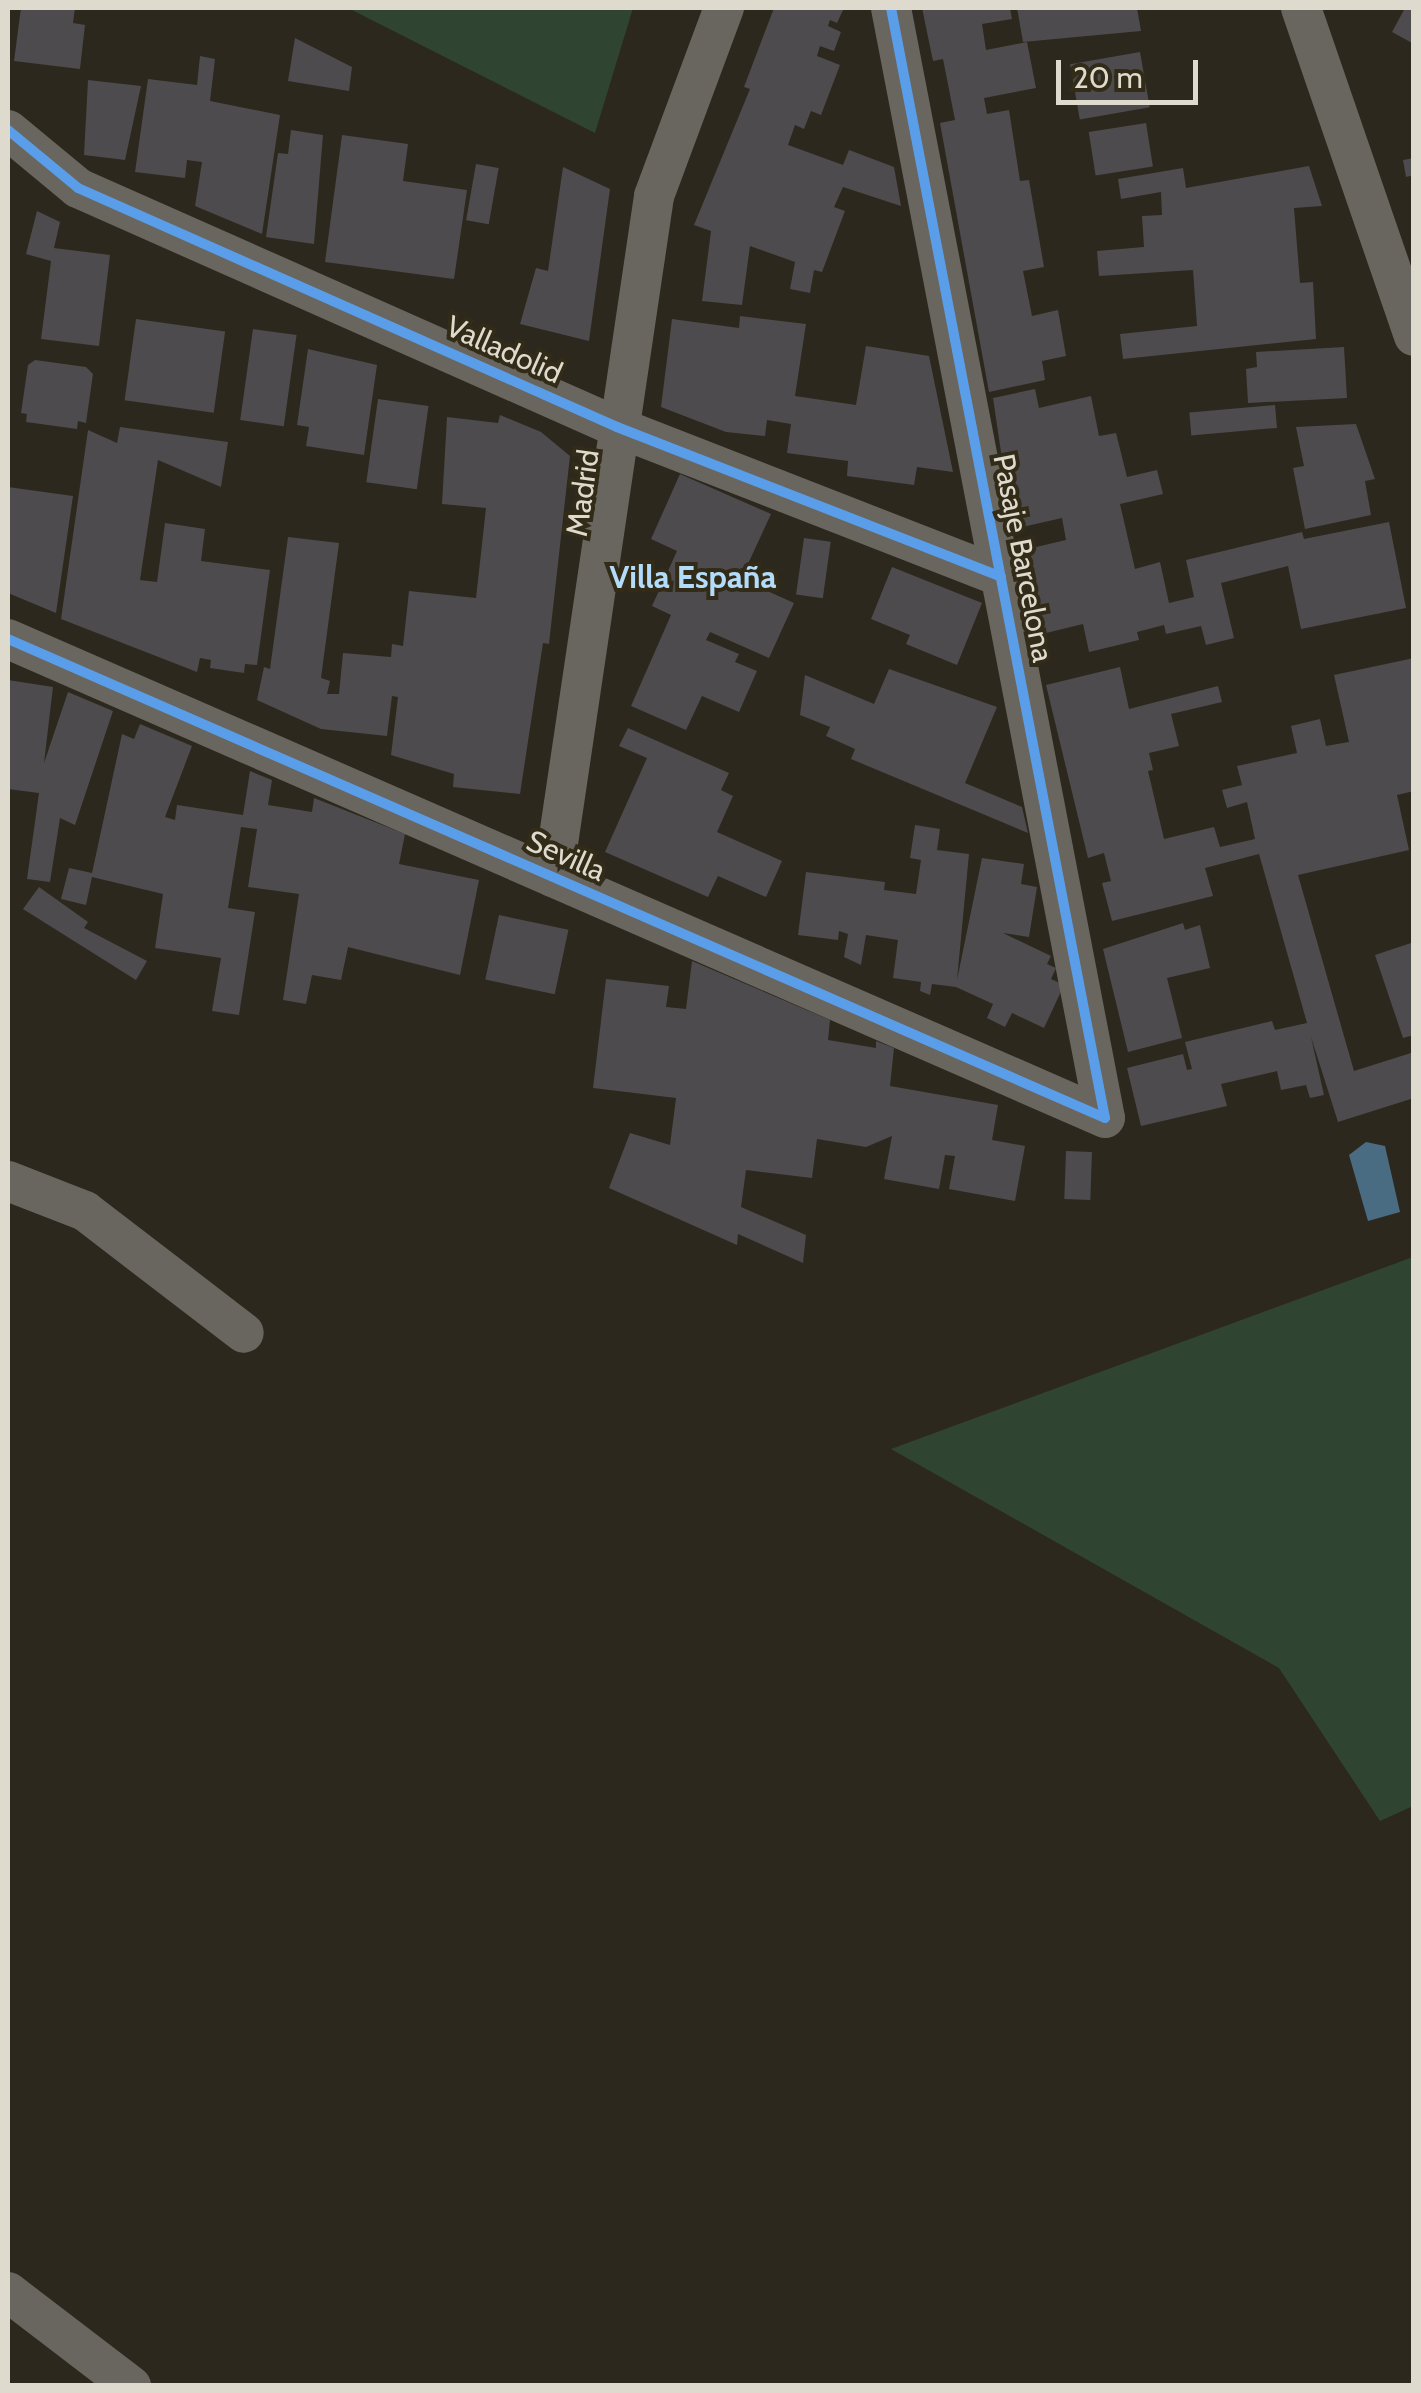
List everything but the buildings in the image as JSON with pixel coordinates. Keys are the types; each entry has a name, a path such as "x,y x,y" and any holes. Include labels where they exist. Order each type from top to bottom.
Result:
{"street":[{"name":"Madrid","path":"553,877 654,196 724,8"},
{"name":"Pasaje Barcelona","path":"891,8 1105,1118"},
{"path":"1301,8 1414,336"},
{"name":"Valladolid","path":"8,130 78,188 617,428 1001,577"},
{"name":"Sevilla","path":"8,639 1105,1118"},
{"path":"8,1181 85,1211 244,1334"},
{"path":"8,2292 130,2386"}],"green space":[{"path":"348,8 633,8 595,133"},
{"path":"1413,1257 1413,1806 1380,1821 1279,1668 891,1449"}],"water":[{"path":"1366,1142 1385,1146 1400,1212 1368,1221 1349,1155"}],"cycle path":[{"path":"891,8 1105,1118"},
{"path":"8,130 78,188 617,427 1001,577"},
{"path":"8,639 1105,1118"}],"district":[{"name":"Villa España","path":"693,577"}]}
